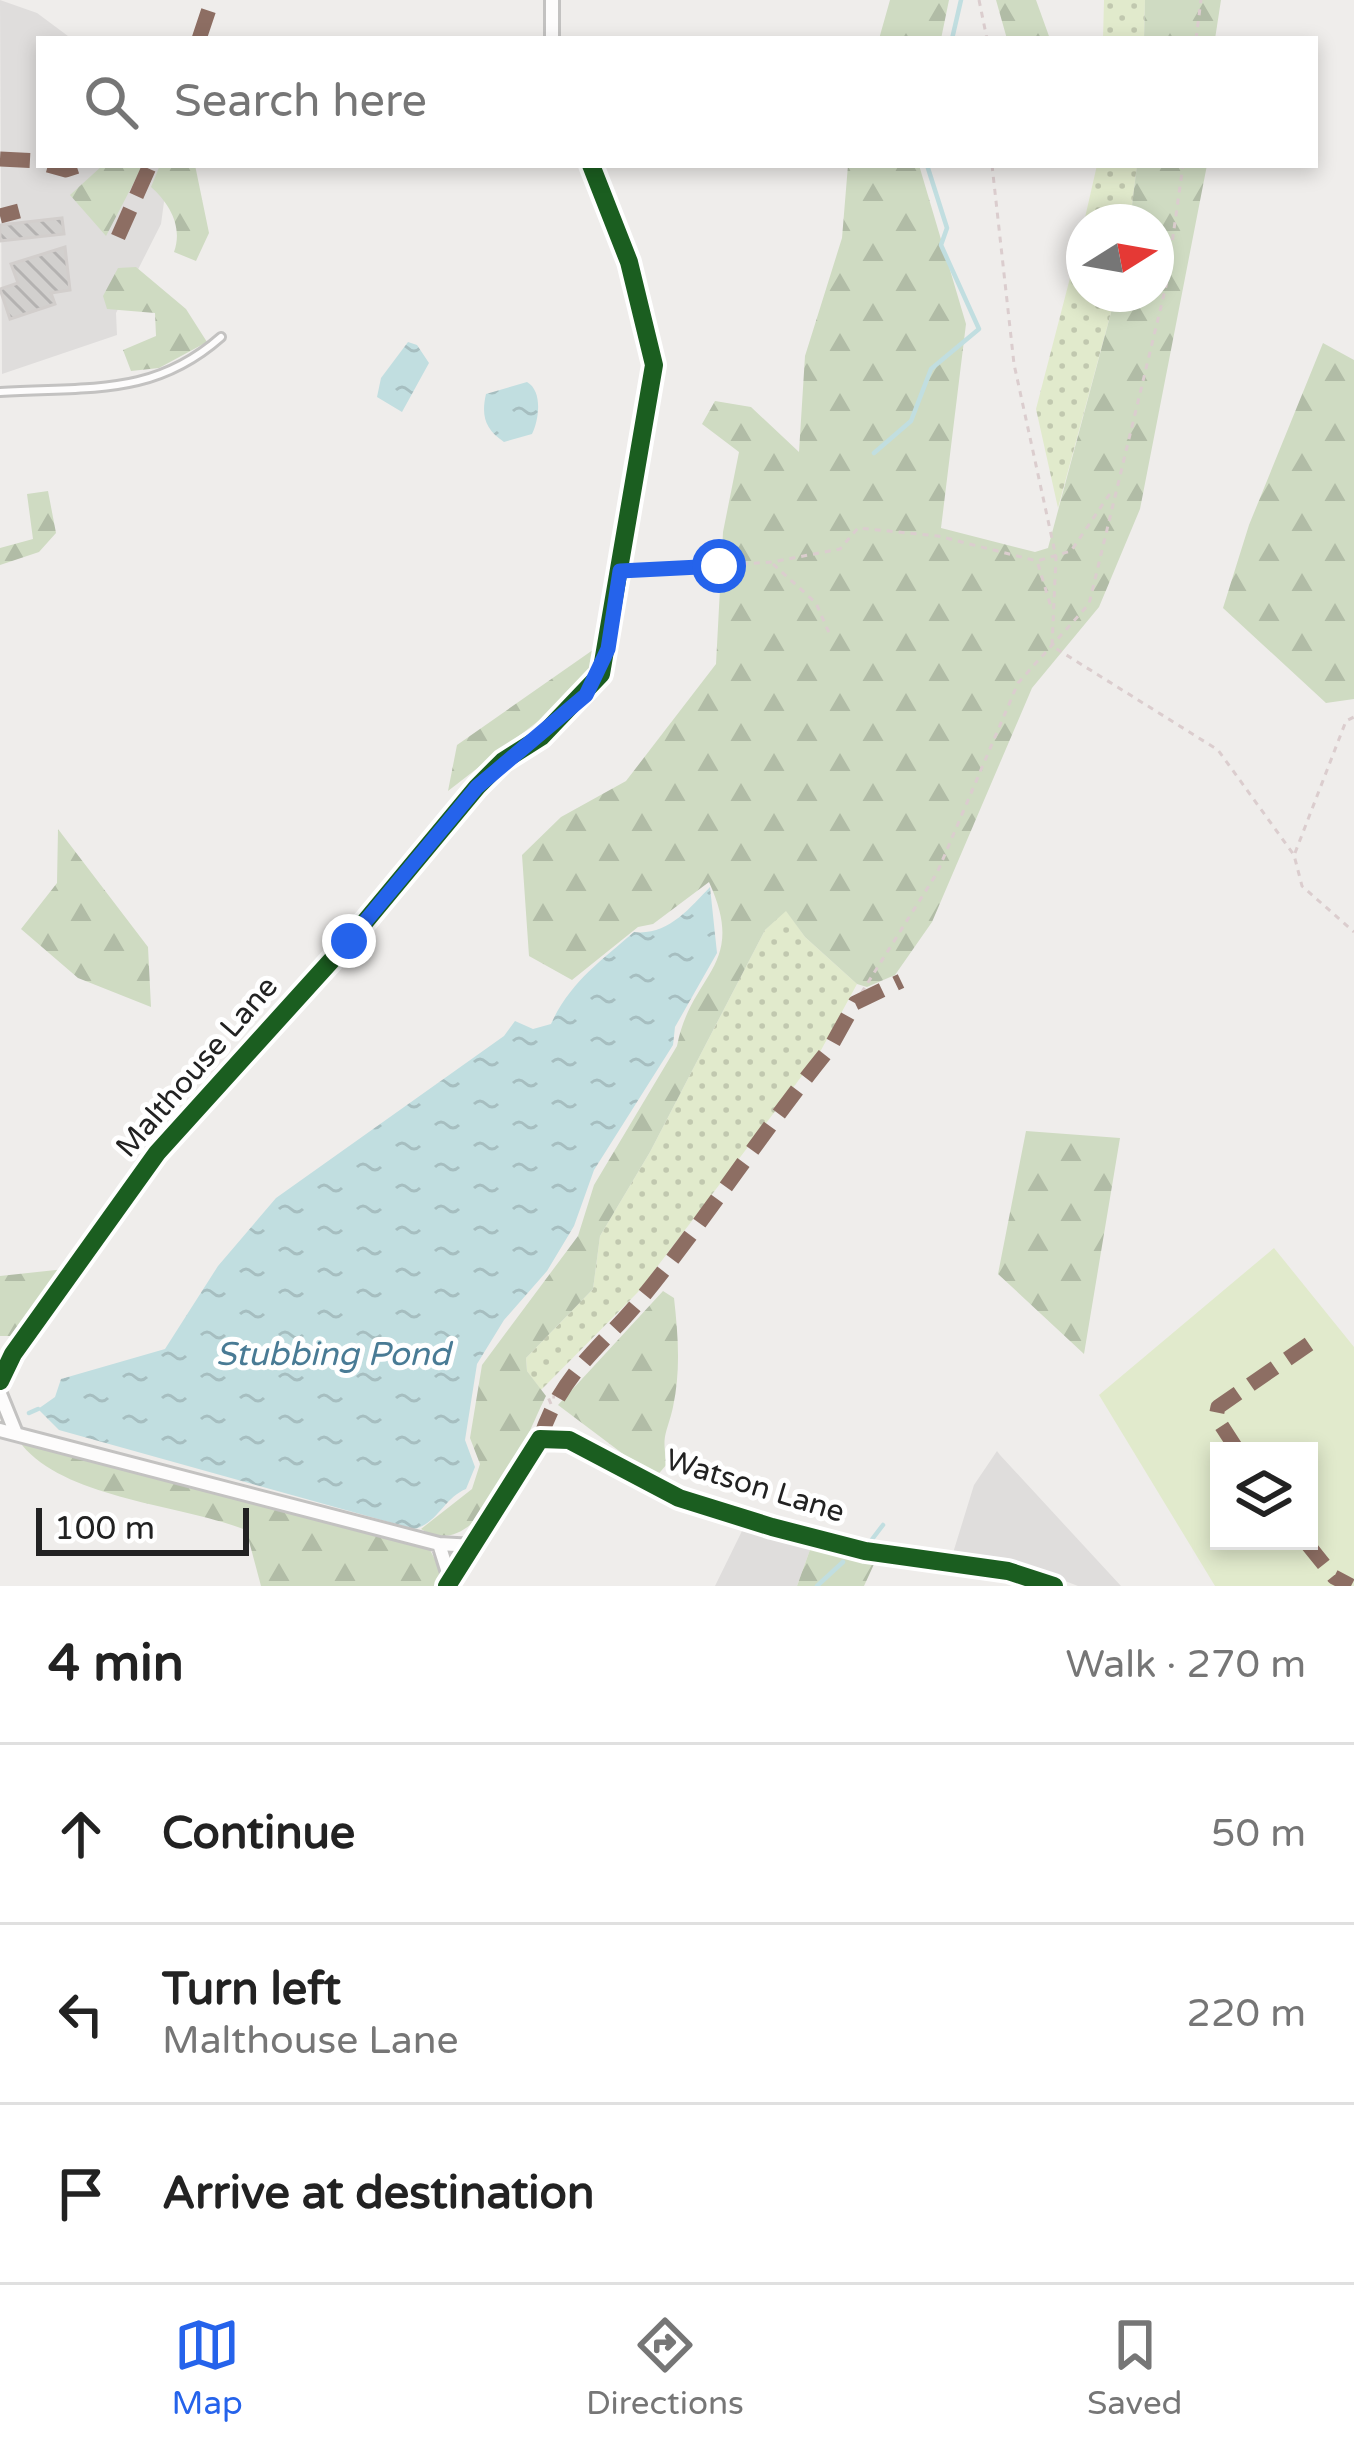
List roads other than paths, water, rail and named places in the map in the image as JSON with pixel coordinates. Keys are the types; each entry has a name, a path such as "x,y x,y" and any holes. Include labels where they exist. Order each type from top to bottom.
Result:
{"street":[{"path":"552,0 552,36"},
{"name":"Malthouse Lane","path":"0,1381 13,1354 157,1153 349,941 477,787 586,695 604,661 654,364 629,262 592,168"},
{"path":"0,1394 8,1430 439,1544 474,1546"},
{"name":"Watson Lane","path":"448,1583 539,1439 569,1440 679,1498 772,1527 865,1551 1008,1570 1054,1586"},
{"path":"439,1544 448,1583"}],"lane":[{"path":"0,392 143,383 194,360 221,337"}],"water":[{"path":"408,342 417,345 429,363 402,412 377,397 381,378"},
{"path":"527,382 537,399 532,434 504,442 486,421 486,394"},
{"name":"Stubbing Pond","path":"710,887 717,953 675,1027 673,1045 594,1170 574,1226 547,1271 504,1320 477,1364 465,1440 475,1467 466,1489 429,1522 414,1529 59,1430 38,1409 55,1397 61,1379 165,1349 218,1266 276,1198 504,1036 515,1021 533,1029 551,1024 577,984 634,932 657,930 677,919"}],"waterway":[{"path":"953,36 961,0"},
{"path":"874,453 911,421 931,369 979,329 941,245 947,228 928,168"},
{"path":"29,1413 38,1409"},
{"path":"859,1542 870,1542 883,1525"},
{"path":"817,1586 843,1562"}]}
